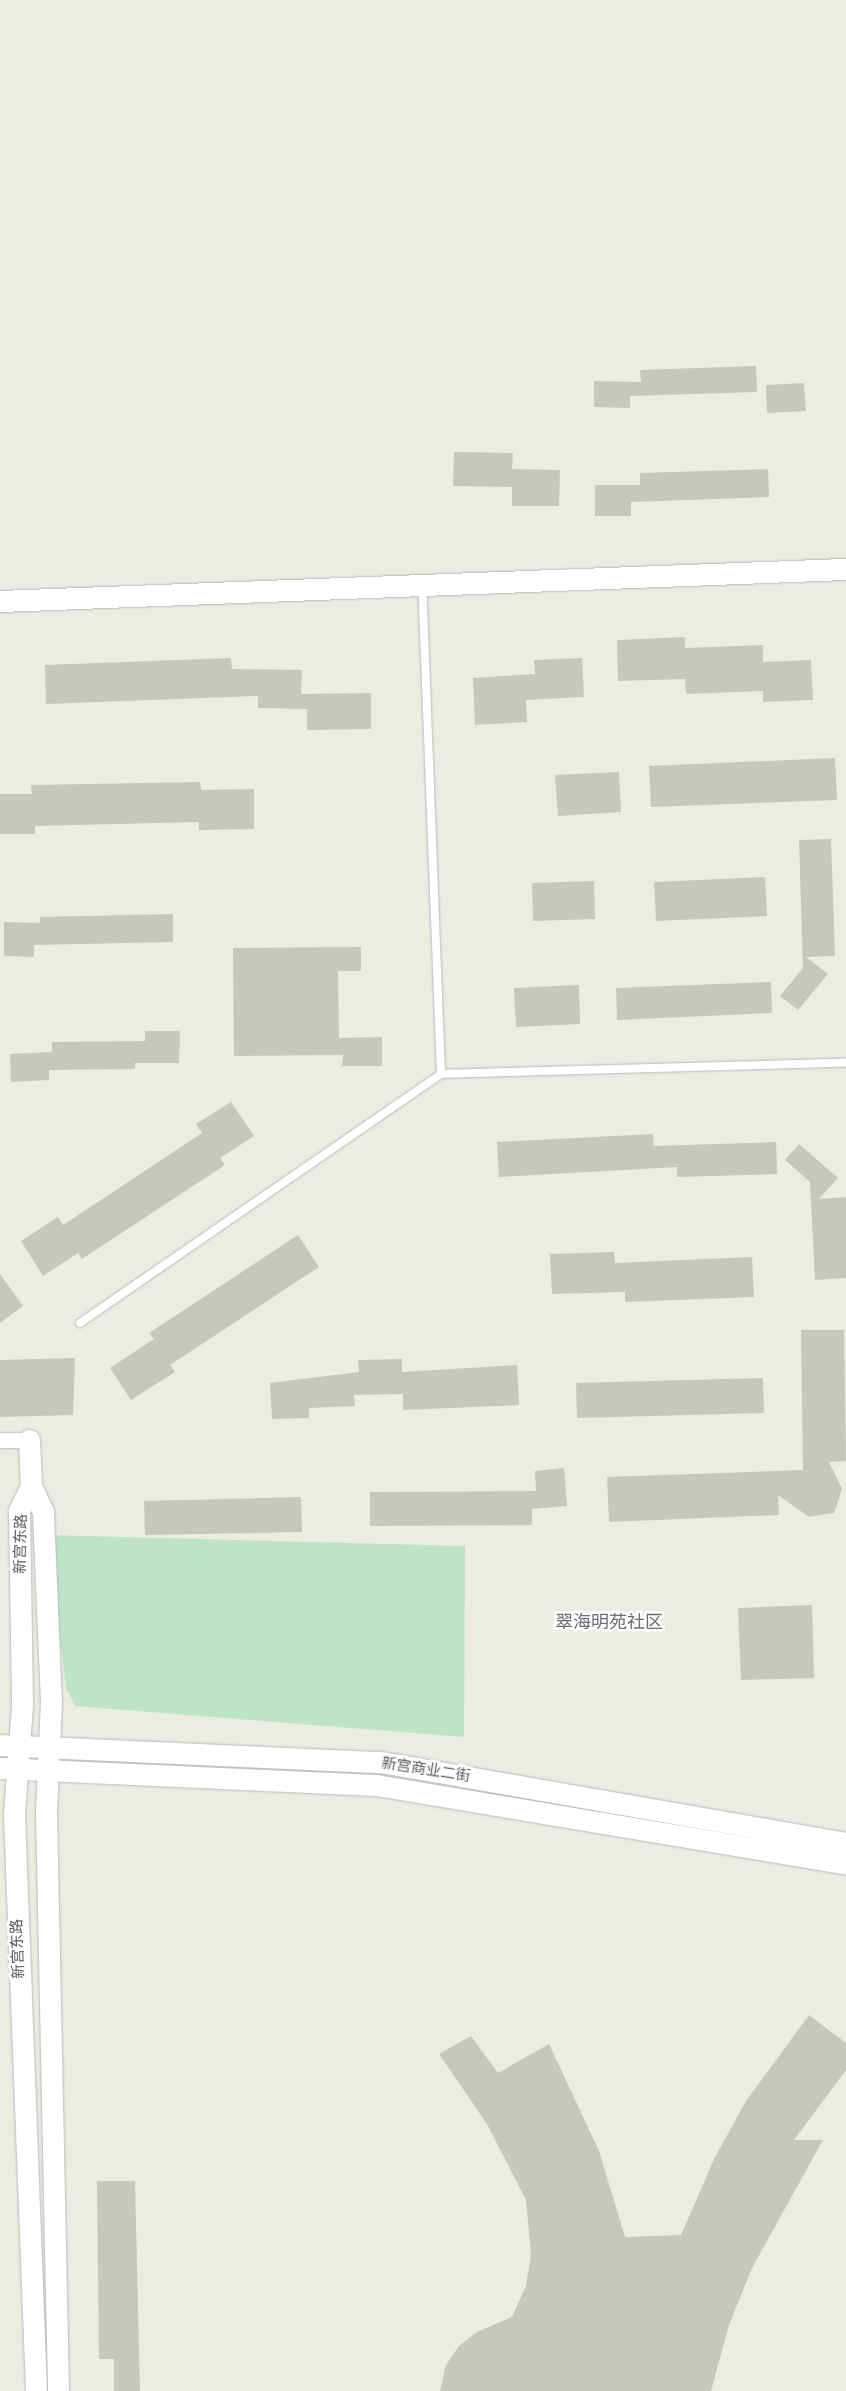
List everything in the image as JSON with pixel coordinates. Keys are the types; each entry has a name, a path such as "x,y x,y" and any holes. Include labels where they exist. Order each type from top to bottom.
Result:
{"street":[{"path":"0,600 846,569"},
{"path":"0,1440 29,1440 31,1486"},
{"name":"新宫东路","path":"31,1486 19,1511 9,1768 14,1815 36,2391"},
{"name":"新宫东路","path":"31,1486 42,1512 49,1746 58,2391"},
{"name":"新宫商业二街","path":"10,1745 381,1762 846,1843"},
{"name":"新宫商业二街","path":"9,1768 48,1768 376,1785 846,1864"}],"lane":[{"path":"422,585 441,1074"},
{"path":"80,1324 441,1074 846,1063"}],"green space":[{"path":"48,1535 465,1546 464,1737 75,1706 66,1688"}],"building":[{"path":"756,366 757,392 630,396 630,408 594,407 594,381 641,382 640,370"},
{"path":"804,383 806,411 767,413 766,385"},
{"path":"454,452 513,453 512,469 560,470 559,506 512,506 512,487 453,486"},
{"path":"768,469 769,497 631,502 631,516 595,516 595,485 640,485 640,473"},
{"path":"685,637 685,648 763,645 763,662 811,660 813,700 763,702 763,691 686,694 685,679 618,681 617,640"},
{"path":"231,658 232,669 302,670 301,694 371,693 371,729 307,730 307,709 258,708 258,696 46,704 45,665"},
{"path":"582,658 584,697 526,700 527,722 475,725 473,678 535,674 534,660"},
{"path":"835,758 837,800 651,807 649,766"},
{"path":"619,772 621,812 558,816 555,775"},
{"path":"200,782 201,790 254,789 254,829 199,830 199,822 35,826 35,834 0,834 0,794 32,794 31,785"},
{"path":"831,839 835,956 806,957 828,974 798,1010 780,996 803,968 799,840"},
{"path":"765,877 767,916 656,921 654,882"},
{"path":"594,881 595,919 533,921 532,883"},
{"path":"173,914 173,942 34,945 34,957 4,956 4,922 40,923 40,917"},
{"path":"361,947 361,971 338,971 339,1038 382,1037 382,1066 342,1066 343,1055 234,1056 233,948"},
{"path":"771,982 772,1013 617,1020 616,988"},
{"path":"579,985 580,1024 516,1027 514,988"},
{"path":"145,1031 180,1031 179,1063 135,1063 135,1069 49,1070 49,1080 11,1082 10,1054 52,1052 52,1042 145,1041"},
{"path":"231,1102 254,1136 220,1158 225,1165 82,1259 78,1253 43,1276 21,1241 58,1217 63,1225 202,1133 196,1124"},
{"path":"653,1134 654,1146 776,1142 777,1174 677,1177 677,1167 499,1177 497,1142"},
{"path":"799,1144 838,1178 819,1199 846,1197 846,1278 815,1280 810,1182 785,1160"},
{"path":"298,1235 319,1267 170,1365 175,1372 131,1400 110,1368 154,1339 149,1333"},
{"path":"614,1252 615,1263 752,1257 754,1297 625,1302 625,1292 552,1294 550,1254"},
{"path":"0,1274 23,1306 0,1323"},
{"path":"801,1330 844,1330 846,1461 829,1462 842,1489 834,1513 809,1517 778,1495 779,1515 609,1522 607,1477 803,1470"},
{"path":"75,1358 73,1415 0,1417 0,1360"},
{"path":"402,1359 402,1372 517,1365 519,1405 403,1410 403,1394 354,1395 355,1406 309,1408 309,1418 272,1419 270,1383 359,1372 358,1360"},
{"path":"763,1378 764,1413 577,1418 576,1383"},
{"path":"564,1468 567,1506 532,1509 532,1525 370,1526 370,1492 536,1491 535,1471"},
{"path":"301,1497 302,1532 145,1535 144,1501"},
{"path":"812,1605 814,1678 741,1680 738,1608"},
{"path":"809,2015 846,2043 846,2070 794,2140 823,2140 752,2268 729,2325 711,2391 440,2391 446,2365 459,2346 477,2332 512,2317 526,2286 531,2254 526,2200 487,2124 439,2054 471,2036 498,2073 549,2044 599,2151 625,2237 681,2235 715,2157 746,2101"},
{"path":"97,2181 135,2181 140,2391 114,2391 114,2359 99,2359"}],"district":[{"name":"翠海明苑社区","path":"609,1622"}]}
